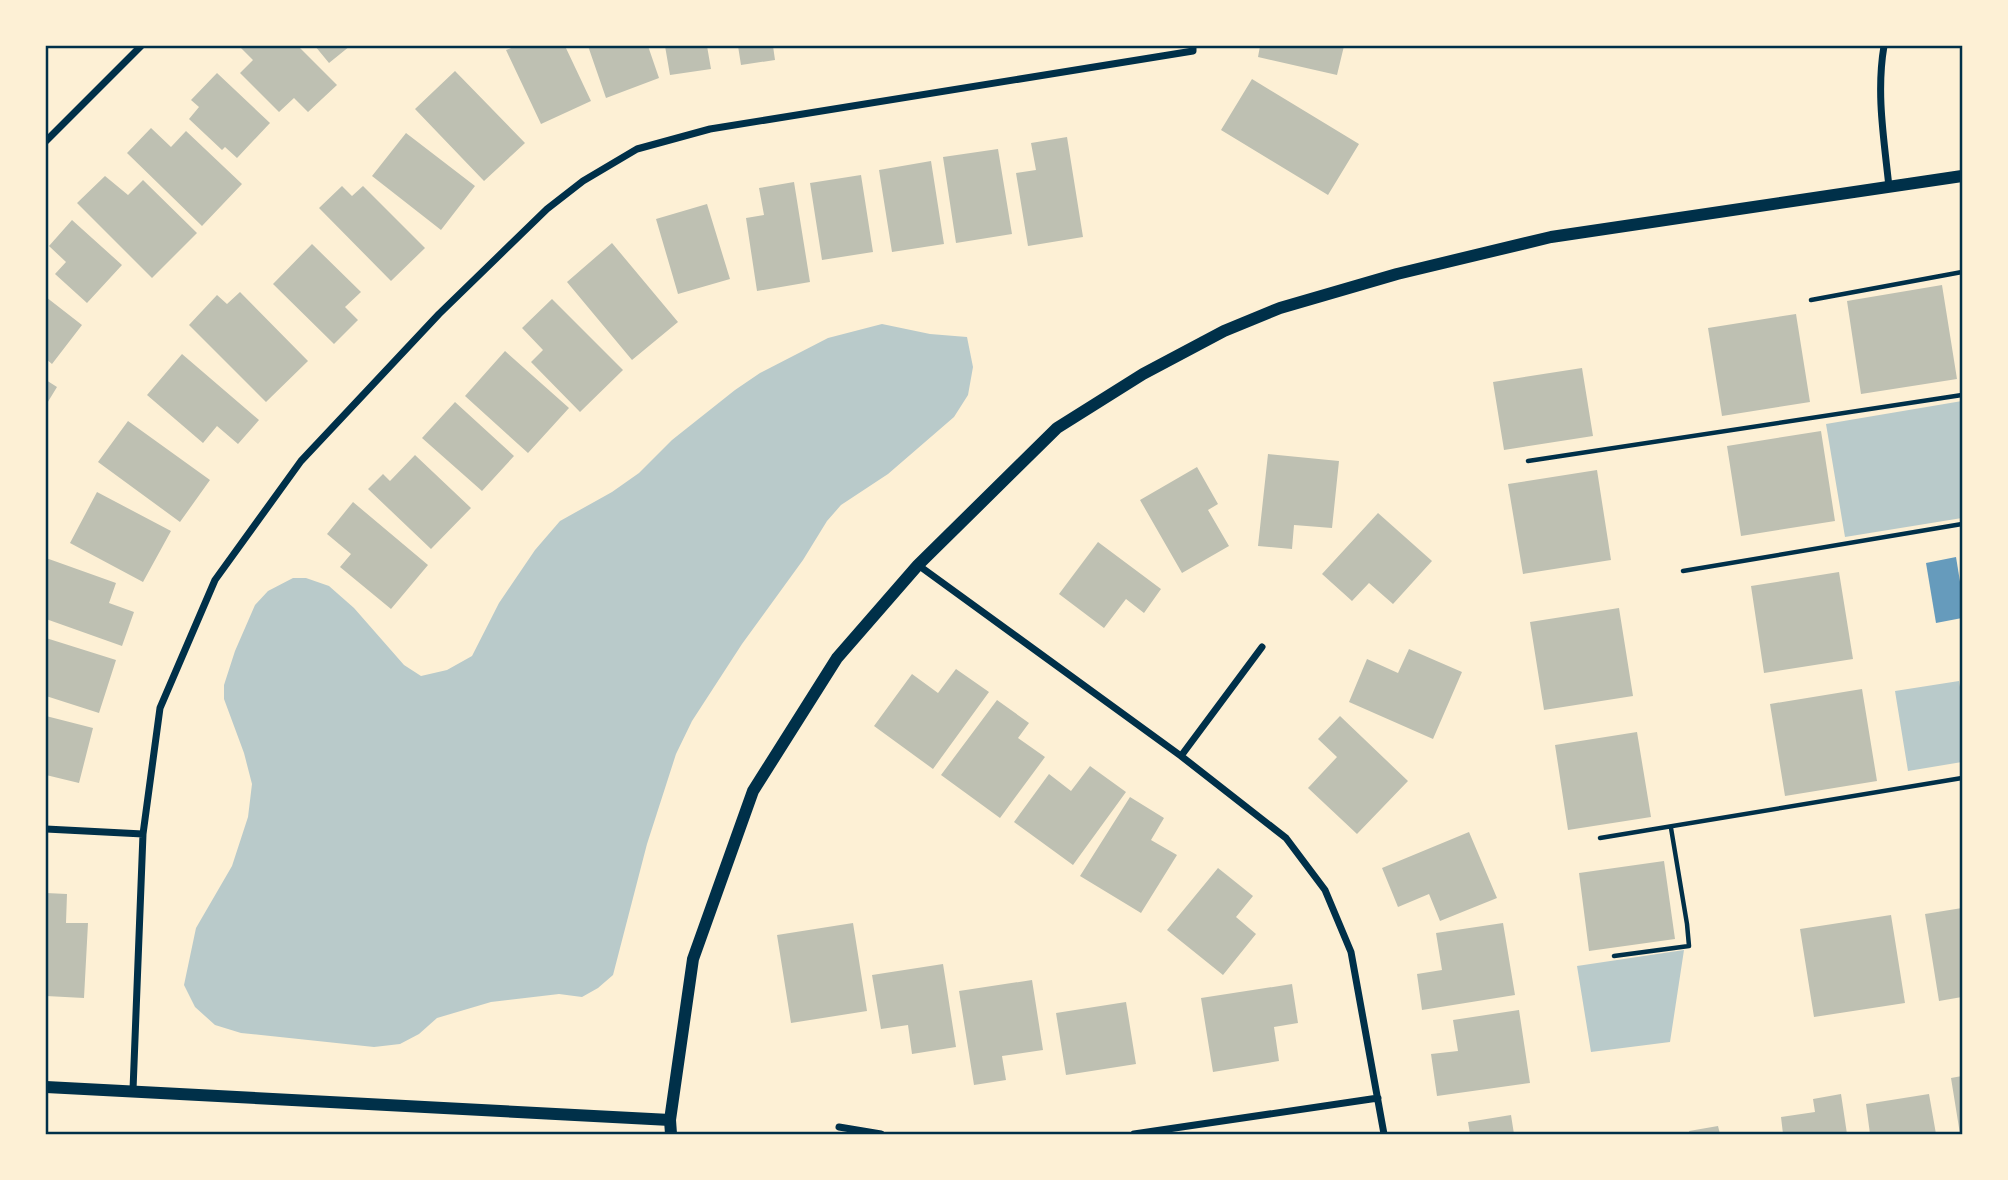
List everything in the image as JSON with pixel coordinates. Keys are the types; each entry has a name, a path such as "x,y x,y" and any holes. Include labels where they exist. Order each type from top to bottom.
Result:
{"street":[{"path":"46,141 141,46"},
{"path":"1884,46 1879,101 1889,187"},
{"path":"133,1090 143,834 160,708 215,580 301,461 439,314 547,209 583,181 637,149 710,130 1193,48"},
{"path":"671,1135 670,1121 693,959 753,791 837,658 918,565 1057,428 1143,374 1224,331 1280,308 1397,274 1551,237 1962,176"},
{"path":"918,565 1181,757 1286,838 1325,890 1351,952 1384,1135"},
{"path":"1181,757 1262,647"},
{"path":"46,829 143,834"},
{"path":"46,1087 670,1121"},
{"path":"1134,1135 1378,1098"},
{"path":"839,1128 881,1135"}],"path":[{"path":"1811,300 1962,272"},
{"path":"1528,461 1962,395"},
{"path":"1683,571 1962,524"},
{"path":"1600,838 1962,778"},
{"path":"1614,956 1689,946 1688,925 1671,828"}],"shaded area":[{"path":"882,324 930,334 967,337 973,367 968,395 954,417 888,474 841,505 827,521 692,721 676,754 647,844 613,975 582,997 559,994 491,1002 437,1018 419,1034 400,1044 374,1047 241,1033 215,1025 195,1007 184,985 196,928 232,866 248,817 252,784 244,753 224,699 224,685 255,605 268,591 293,578 306,578 329,586 354,608 404,665 421,676 447,670 472,656 499,603 535,550 560,521 612,492 639,473 672,440 760,373 828,338"},
{"path":"1962,401 1962,518 1845,537 1826,424"},
{"path":"1959,681 1962,699 1962,762 1908,771 1895,691"},
{"path":"1684,950 1670,1042 1591,1052 1577,966"}],"water":[{"path":"1956,557 1962,594 1962,618 1936,623 1926,563"}],"building":[{"path":"239,46 298,46 337,85 308,112 294,98 279,112 240,73 253,60"},
{"path":"315,46 350,46 329,63"},
{"path":"517,46 565,46 591,101 541,124 506,50"},
{"path":"588,46 648,46 659,78 606,98"},
{"path":"665,46 707,46 711,69 670,75"},
{"path":"738,46 773,46 775,60 741,65"},
{"path":"1260,46 1344,46 1337,75 1258,57"},
{"path":"455,71 525,143 484,181 415,109"},
{"path":"217,73 270,123 237,158 225,147 222,150 189,119 199,107 191,100"},
{"path":"1252,79 1359,144 1328,195 1221,130"},
{"path":"151,128 171,147 186,131 242,184 202,226 127,153"},
{"path":"406,133 475,186 441,230 372,176"},
{"path":"1067,137 1083,237 1028,246 1016,173 1036,170 1031,143"},
{"path":"998,149 1012,234 956,243 943,157"},
{"path":"931,161 944,244 892,252 879,170"},
{"path":"861,175 873,252 822,260 810,183"},
{"path":"105,176 128,195 143,180 197,233 152,278 77,203"},
{"path":"794,182 810,282 757,291 746,218 764,215 759,188"},
{"path":"342,186 352,196 363,186 425,248 391,281 319,208"},
{"path":"707,204 730,279 678,294 656,219"},
{"path":"72,220 122,265 87,303 55,274 66,262 49,246"},
{"path":"612,243 678,322 632,360 567,282"},
{"path":"312,244 361,292 345,307 358,320 334,344 273,284"},
{"path":"1942,285 1957,379 1861,394 1847,301"},
{"path":"240,292 308,361 266,402 189,325 217,295 227,304"},
{"path":"46,297 82,325 52,364 46,359"},
{"path":"552,299 623,370 580,412 531,362 543,350 522,328"},
{"path":"1796,314 1810,402 1722,416 1708,328"},
{"path":"505,351 569,408 528,453 465,396"},
{"path":"182,354 259,420 238,444 217,426 203,443 147,395"},
{"path":"1582,368 1593,436 1504,450 1493,382"},
{"path":"46,380 57,387 46,405"},
{"path":"455,402 514,456 482,491 422,438"},
{"path":"128,421 210,480 180,522 98,462"},
{"path":"1821,431 1835,521 1741,536 1727,446"},
{"path":"1268,454 1339,461 1332,528 1294,525 1292,549 1258,546"},
{"path":"415,455 471,508 431,549 368,489 383,474 390,481"},
{"path":"1197,467 1218,504 1208,510 1229,546 1182,573 1140,500"},
{"path":"1597,470 1611,560 1523,574 1508,484"},
{"path":"97,492 171,531 143,582 70,543"},
{"path":"353,502 428,565 391,609 340,567 351,554 327,534"},
{"path":"1378,513 1432,561 1393,604 1369,583 1352,601 1322,574"},
{"path":"1098,542 1161,589 1144,613 1126,599 1104,628 1059,594"},
{"path":"46,558 116,583 109,603 134,612 122,646 46,619"},
{"path":"1839,572 1853,659 1764,673 1751,586"},
{"path":"1619,608 1633,696 1544,710 1530,622"},
{"path":"46,638 116,660 99,713 46,696"},
{"path":"1409,649 1462,672 1433,739 1349,702 1367,659 1398,673"},
{"path":"956,669 989,692 933,769 874,726 912,674 938,693"},
{"path":"1862,689 1877,781 1785,796 1770,704"},
{"path":"997,700 1029,723 1018,738 1045,757 1000,818 941,775"},
{"path":"46,716 93,728 79,783 46,775"},
{"path":"1340,716 1408,781 1357,834 1308,788 1337,757 1318,739"},
{"path":"1637,732 1651,817 1568,830 1555,745"},
{"path":"1090,766 1126,792 1073,865 1014,822 1049,774 1071,791"},
{"path":"1130,797 1164,818 1151,840 1177,855 1141,913 1080,876"},
{"path":"1469,832 1497,898 1440,921 1429,894 1398,907 1382,868"},
{"path":"1664,861 1675,939 1589,951 1579,873"},
{"path":"1218,868 1253,896 1236,917 1256,934 1223,975 1167,930"},
{"path":"46,893 67,894 66,923 88,923 84,998 46,996"},
{"path":"1962,908 1962,997 1939,1001 1925,914"},
{"path":"1891,915 1905,1003 1814,1017 1800,929"},
{"path":"853,923 867,1011 791,1023 777,935"},
{"path":"1503,923 1515,995 1422,1010 1417,974 1442,970 1436,933"},
{"path":"943,964 956,1047 912,1054 908,1025 881,1029 872,975"},
{"path":"1032,980 1043,1050 1002,1056 1006,1080 974,1085 959,991"},
{"path":"1292,984 1298,1023 1274,1027 1279,1061 1213,1072 1201,998"},
{"path":"1126,1002 1136,1064 1066,1075 1056,1013"},
{"path":"1519,1010 1530,1083 1437,1096 1431,1054 1458,1051 1453,1020"},
{"path":"1962,1076 1962,1134 1960,1134 1951,1078"},
{"path":"1841,1094 1847,1134 1783,1134 1781,1117 1815,1112 1813,1099"},
{"path":"1929,1094 1936,1134 1870,1134 1866,1104"},
{"path":"1511,1115 1514,1134 1470,1134 1468,1122"},
{"path":"1718,1126 1720,1134 1690,1134 1689,1131"}]}
